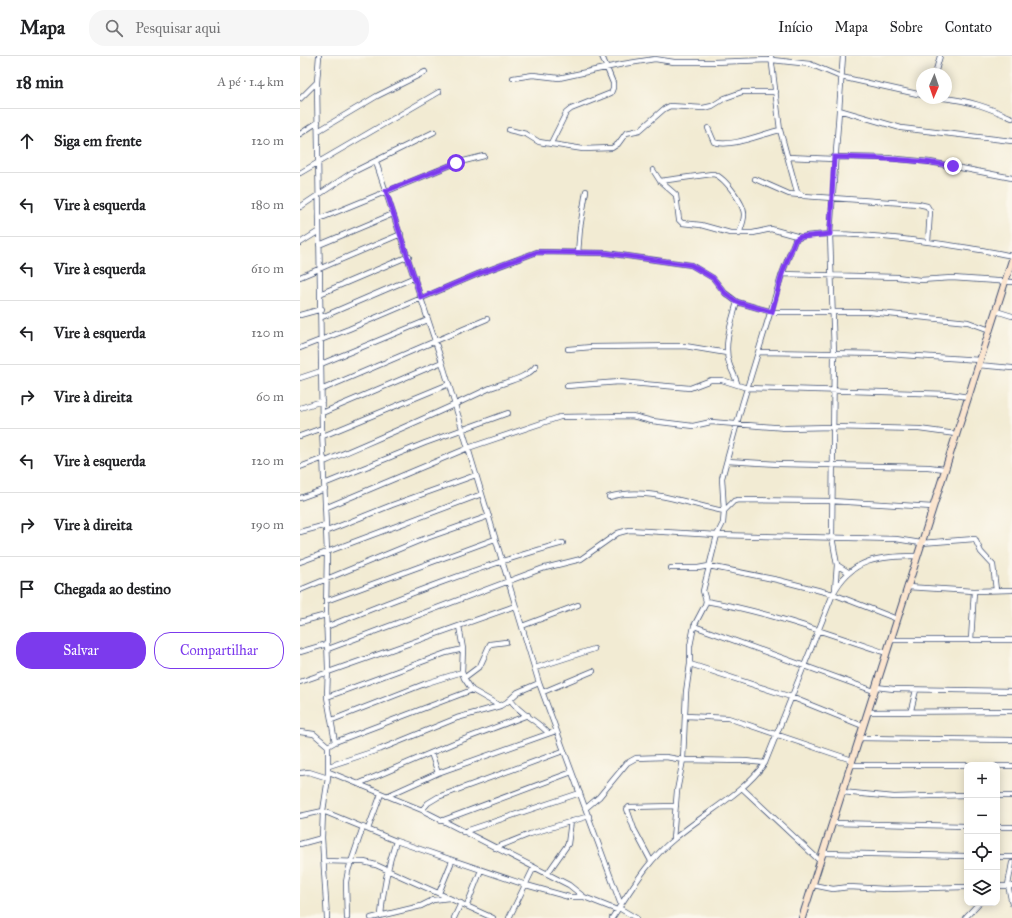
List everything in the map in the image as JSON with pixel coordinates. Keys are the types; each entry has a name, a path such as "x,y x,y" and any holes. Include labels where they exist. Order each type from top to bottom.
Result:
{"street":[{"path":"319,56 317,82 320,219 319,246 322,293 322,428 327,553 327,697 335,742"},
{"path":"551,143 566,113 572,109 611,93 613,83 602,56"},
{"path":"673,56 674,62"},
{"path":"834,592 837,565 832,537 831,501 833,466 834,353 830,234 834,158 843,56"},
{"path":"937,68 940,56"},
{"path":"513,78 533,75 559,78 606,67 655,59 674,62 713,62 772,58 810,64 841,77 916,94"},
{"path":"772,58 780,130 797,192 800,195"},
{"path":"318,131 377,96 425,72"},
{"path":"300,99 317,82"},
{"path":"300,173 387,124 439,92"},
{"path":"509,130 526,134 539,142 583,149 612,148 618,144 626,132 640,130 664,109 670,106 703,108 712,106 725,98 742,92 776,92"},
{"path":"952,99 968,101 986,106 1012,118"},
{"path":"839,110 900,128 1012,141"},
{"path":"300,134 318,122"},
{"path":"708,128 714,142 721,144 730,144 780,130"},
{"path":"300,207 353,172 376,162 434,132"},
{"path":"320,219 456,163 484,156"},
{"path":"788,157 887,158 930,162 1012,178"},
{"path":"376,162 409,256 456,406 539,683 563,751 589,816 619,908"},
{"path":"653,170 660,181 676,195 680,222 739,234 771,229 800,237 830,234 928,242 987,250 1012,256"},
{"path":"660,181 718,174 729,185 744,211 739,234"},
{"path":"755,179 789,194 918,204 927,206 930,211 928,242"},
{"path":"578,253 586,191"},
{"path":"319,246 393,214"},
{"path":"300,243 320,231"},
{"path":"300,277 401,234"},
{"path":"673,839 683,760 690,646 694,626 706,601 703,592 717,535 723,523 724,511 722,478 747,388 772,312 782,274 792,246 800,237"},
{"path":"300,348 478,274 537,252 606,253 691,265 713,278 725,293 737,302 772,312 869,312 968,322 990,330"},
{"path":"322,293 409,256"},
{"path":"802,918 932,507 996,311 1009,281 1012,260"},
{"path":"782,274 897,277 920,280 952,278 1009,281"},
{"path":"322,317 415,277"},
{"path":"737,302 728,337 727,353 729,363 735,374 737,383"},
{"path":"300,315 322,309"},
{"path":"996,311 1012,316"},
{"path":"322,389 487,319"},
{"path":"321,364 428,320"},
{"path":"568,349 592,347 685,346 727,353"},
{"path":"759,352 918,355 1012,368"},
{"path":"322,413 442,362"},
{"path":"300,467 324,460 456,406 507,381 523,377 532,372 536,366"},
{"path":"300,378 321,371"},
{"path":"567,386 619,382 690,388 711,380 737,383 747,388 949,394 968,397"},
{"path":"323,436 449,384"},
{"path":"300,408 322,401"},
{"path":"300,498 463,429 508,413"},
{"path":"326,508 468,448 560,417 632,416 652,421 694,426 711,422 786,428 833,427 919,429 956,434"},
{"path":"300,436 322,428"},
{"path":"727,461 833,466 923,467 945,470"},
{"path":"326,531 399,502 476,475"},
{"path":"300,562 482,494"},
{"path":"609,497 619,494 662,496 724,511"},
{"path":"724,511 734,501 738,500 831,501 932,507"},
{"path":"300,590 421,540 489,516"},
{"path":"300,532 326,525"},
{"path":"300,652 328,647 541,569 574,563 624,531 717,535 896,539 921,543 975,539 981,552 993,565 996,590"},
{"path":"326,602 495,539"},
{"path":"326,627 405,596 524,553 562,543"},
{"path":"612,918 651,861 673,839 756,776 765,763 834,592 848,572 856,566 882,558 917,556"},
{"path":"837,565 848,572"},
{"path":"671,568 698,568 709,566 834,592 897,619"},
{"path":"907,587 974,591 1012,590"},
{"path":"971,640 974,591"},
{"path":"706,601 743,608 818,630 886,653"},
{"path":"522,626 578,605"},
{"path":"300,682 515,606"},
{"path":"300,622 326,615"},
{"path":"459,626 463,649 462,672 464,678 472,690 500,706"},
{"path":"694,626 875,689 1012,691"},
{"path":"891,640 1012,640"},
{"path":"464,678 480,666 490,644 506,642"},
{"path":"327,697 446,653 463,649"},
{"path":"535,668 594,649"},
{"path":"690,664 791,697 863,726"},
{"path":"543,692 593,671"},
{"path":"332,720 427,683 462,672"},
{"path":"329,769 457,718 500,706 518,692 539,683"},
{"path":"328,746 472,690"},
{"path":"911,710 916,690"},
{"path":"510,699 516,707 538,722 548,733"},
{"path":"868,712 911,710 1012,711"},
{"path":"358,784 431,753 528,715"},
{"path":"686,716 728,718 851,763 964,765"},
{"path":"387,796 438,773 556,731"},
{"path":"300,732 314,734 328,746 329,769 323,811 322,838 327,918"},
{"path":"859,738 1012,740"},
{"path":"422,810 428,803 438,797 563,751"},
{"path":"431,753 438,773"},
{"path":"586,808 599,796 627,763 636,758 666,757 683,760 745,761 765,763"},
{"path":"1000,766 1012,766"},
{"path":"329,769 358,784 422,810 569,885 584,897"},
{"path":"300,773 309,772 328,778"},
{"path":"441,820 572,772"},
{"path":"742,788 820,861"},
{"path":"842,792 894,797 964,795"},
{"path":"368,829 381,794"},
{"path":"463,832 580,794"},
{"path":"1000,796 1012,796"},
{"path":"651,861 634,829 627,809 648,806 676,806"},
{"path":"300,816 323,811 396,841 452,861 526,886 569,897 584,897 619,908 636,918"},
{"path":"495,848 530,834 589,816"},
{"path":"546,874 568,844 571,821"},
{"path":"832,823 964,826"},
{"path":"347,918 346,882 350,862 363,827"},
{"path":"1000,827 1012,827"},
{"path":"300,844 322,838"},
{"path":"383,916 382,894 387,870 396,841"},
{"path":"823,853 964,856"},
{"path":"1000,857 1012,857"},
{"path":"323,861 364,862 387,870 467,905 484,916 494,918"},
{"path":"439,893 452,861"},
{"path":"1012,863 1010,886 1012,904"},
{"path":"509,918 534,867"},
{"path":"467,905 481,870"},
{"path":"813,885 833,889 849,886 886,889 964,887"},
{"path":"1000,889 1003,886 1010,886"},
{"path":"371,918 416,907 433,900 450,898"},
{"path":"454,918 461,903"},
{"path":"965,918 976,906"}],"route":[{"path":"456,163 386,191 409,256 421,298 478,274 537,252 606,253 651,261 691,265 699,268 713,278 725,293 737,302 772,312 782,274 795,240 800,237 830,234 834,157 887,158 930,162 953,166"}]}
